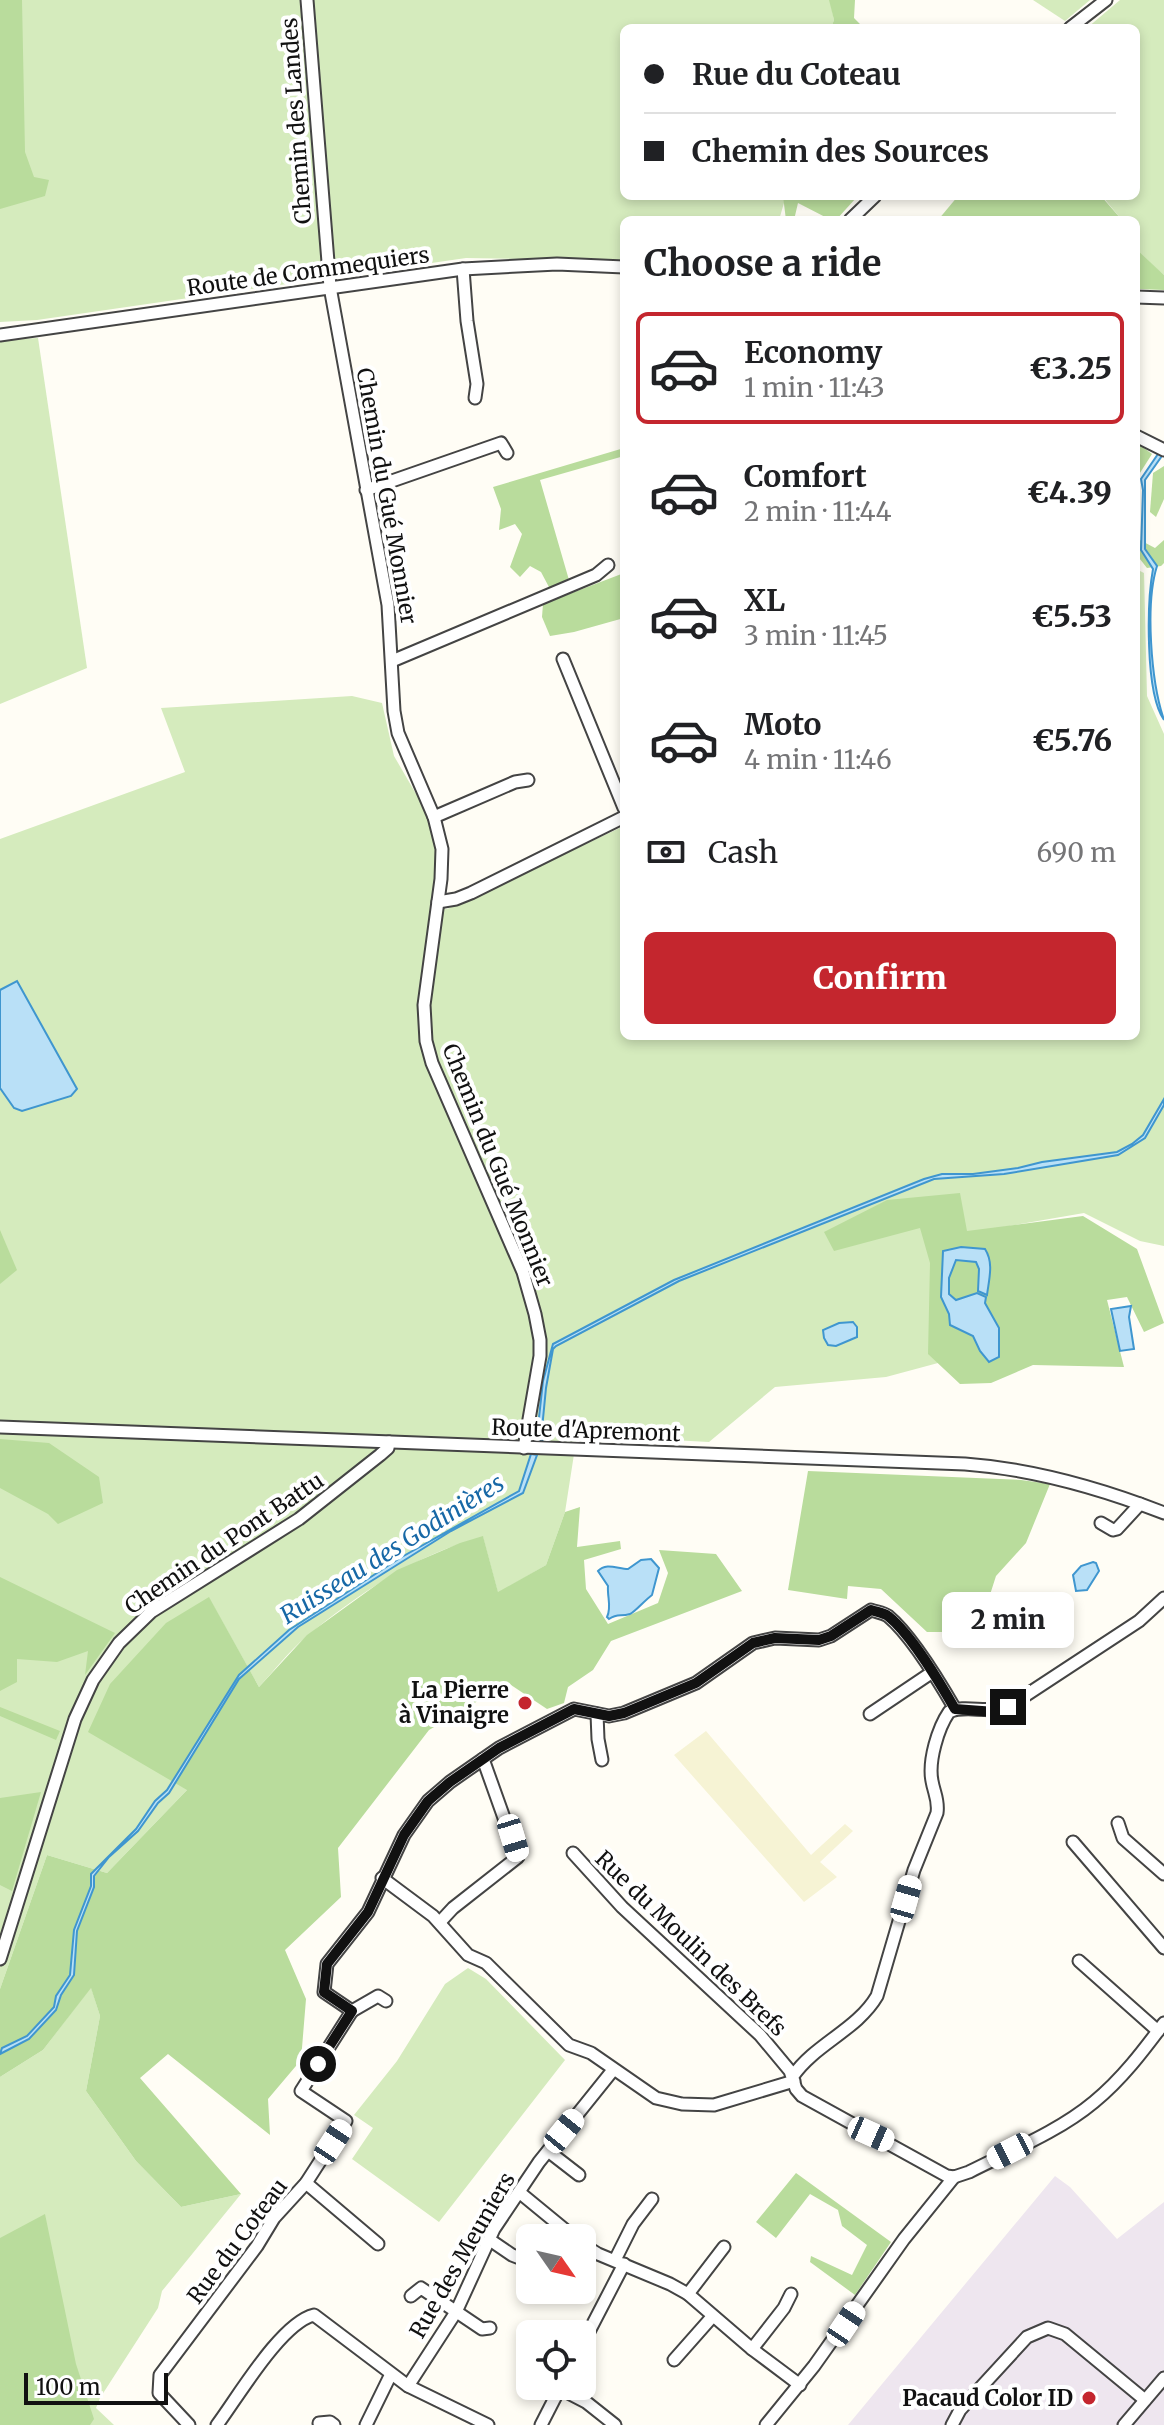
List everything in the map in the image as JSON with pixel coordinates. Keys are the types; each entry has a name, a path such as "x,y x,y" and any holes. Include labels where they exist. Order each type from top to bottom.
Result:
{"street":[{"name":"Chemin des Landes","path":"307,0 330,287"},
{"path":"1075,24 1106,0"},
{"path":"854,216 871,200"},
{"name":"Route de Commequiers","path":"0,335 463,269 557,264 620,267"},
{"path":"463,269 477,384 475,398"},
{"name":"Chemin du Gué Monnier","path":"330,287 388,605 398,733 434,817 442,862 424,1005 426,1041 432,1063 523,1272 540,1340 524,1448"},
{"path":"1140,297 1164,298"},
{"path":"1140,438 1164,450"},
{"path":"366,490 501,443 507,453"},
{"path":"392,661 596,575 608,565"},
{"path":"563,659 620,798"},
{"path":"434,817 515,782 528,780"},
{"path":"438,902 471,893 620,819"},
{"name":"Route d'Apremont","path":"0,1427 985,1465 1032,1473 1164,1513"},
{"name":"Chemin du Pont Battu","path":"0,1959 75,1719 93,1680 119,1643 151,1612 299,1519 380,1455 388,1448 389,1442"},
{"path":"1101,1523 1117,1529 1140,1504"},
{"path":"382,1878 440,1922 468,1955 486,1963 569,2045 591,2053 656,2098 714,2105 794,2079 807,2060 866,2012 877,1996 918,1858 937,1813 939,1804 932,1783 932,1761 946,1717 955,1709 995,1712 1008,1707 1139,1621 1164,1598"},
{"path":"386,2001 378,1996 352,2011 324,1992 327,1964 368,1912 404,1835 428,1801 450,1782 561,1714 574,1709 609,1716 624,1713 696,1683 743,1648 762,1639 819,1640 831,1636 871,1610 887,1614 937,1677 955,1709"},
{"path":"870,1714 931,1673"},
{"path":"597,1714 602,1760"},
{"path":"440,1922 453,1908 518,1857 483,1759"},
{"path":"1118,1823 1123,1838 1164,1874"},
{"path":"1073,1842 1164,1948"},
{"name":"Rue du Moulin des Brefs","path":"573,1853 614,1899 760,2035 794,2079 799,2093 940,2173 954,2177"},
{"path":"766,2425 800,2385 904,2239 954,2177 1054,2128 1091,2105 1122,2076 1161,2027 1079,1961"},
{"name":"Rue du Coteau","path":"189,2425 159,2393 160,2375 257,2246 274,2218 306,2183 346,2121 301,2091 352,2011"},
{"name":"Rue des Meuniers","path":"408,2386 456,2312 494,2229 548,2151 613,2070"},
{"path":"548,2151 579,2175"},
{"path":"306,2183 378,2244"},
{"path":"519,2192 558,2224"},
{"path":"593,2320 633,2224 652,2199"},
{"path":"490,2240 516,2257"},
{"path":"688,2294 724,2247"},
{"path":"596,2251 688,2294 708,2309 712,2317 800,2385"},
{"path":"411,2296 421,2288 482,2329 490,2328"},
{"path":"752,2349 791,2294"},
{"path":"217,2425 279,2340 302,2318 314,2315 408,2386 488,2425"},
{"path":"674,2360 712,2317"},
{"path":"952,2425 960,2410 1027,2337 1048,2328 1065,2334 1145,2400"},
{"path":"366,2425 391,2374"},
{"path":"1124,2425 1164,2378"},
{"path":"541,2425 554,2400"},
{"path":"583,2400 615,2425"},
{"path":"319,2423 330,2422 334,2425"}],"shaded area":[{"path":"706,1731 811,1855 845,1824 853,1831 820,1862 837,1877 804,1902 674,1755"},
{"path":"1055,2176 1070,2187 1117,2239 1164,2202 1164,2425 848,2425"}],"green space":[{"path":"0,0 830,0 832,24 620,24 620,200 785,200 780,216 620,216 620,261 466,258 37,320 0,322"},
{"path":"0,0 22,0 25,152 34,177 49,180 45,196 0,209"},
{"path":"829,0 855,0 854,18 860,24 832,24"},
{"path":"1033,0 1090,0 1065,21"},
{"path":"1120,0 1164,0 1164,275 1140,254 1140,216 1119,216 1105,200 1140,200 1140,24 1092,24"},
{"path":"784,200 854,200 840,216 823,216 798,203 795,216 786,216"},
{"path":"955,200 1104,200 1118,216 941,216"},
{"path":"1140,253 1164,275 1164,290 1140,289"},
{"path":"38,338 87,668 0,704 0,340"},
{"path":"1140,445 1152,454 1140,473"},
{"path":"620,449 620,457 540,480 569,580 550,589 541,572 530,566 520,577 510,567 522,534 515,524 499,530 501,509 493,487"},
{"path":"1164,466 1164,499 1156,517 1150,512 1153,473"},
{"path":"1140,540 1155,548 1164,540 1164,563 1147,568 1140,559"},
{"path":"1140,571 1144,573 1147,696 1164,734 1164,1246 1140,1241 1084,1213 940,1238 938,1363 886,1377 775,1387 709,1442 577,1435 565,1512 546,1565 498,1593 483,1537 434,1554 389,1577 326,1621 294,1648 259,1687 209,1598 187,1790 107,1873 47,1855 0,1989 0,839 185,772 161,708 352,696 382,703 394,756 435,835 435,885 431,905 447,909 620,828 620,1040 1140,1040"},
{"path":"620,575 620,619 550,636 542,617 543,604"},
{"path":"960,1193 967,1231 1083,1216 1137,1249 1164,1323 1144,1332 1127,1297 1107,1300 1124,1367 1033,1365 991,1383 960,1384 928,1354 930,1263 920,1228 834,1251 824,1232 887,1200"},
{"path":"0,1230 17,1270 0,1284"},
{"path":"0,1439 49,1443 99,1477 103,1503 58,1524 48,1514 0,1488"},
{"path":"808,1471 1021,1480 1050,1484 1026,1543 996,1576 978,1632 927,1632 881,1589 848,1586 847,1599 788,1590"},
{"path":"580,1507 577,1547 620,1541 621,1549 584,1560 586,1589 608,1624 658,1603 668,1573 659,1550 716,1554 742,1591 611,1641 593,1670 568,1687 564,1703 547,1709 508,1683 429,1730 338,1848 341,1897 285,1950 306,1999 301,2060 268,2099 270,2135 168,2054 140,2078 241,2194 181,2207 136,2161 86,2091 100,2016 91,1988 43,2050 0,2077 0,1989 47,1855 107,1873 187,1790 88,1732 110,1684 166,1623 209,1597 259,1687 307,1635 397,1570 483,1536 498,1592 546,1565 565,1512"},
{"path":"0,1577 115,1633 85,1675 88,1651 57,1662 17,1659 17,1682 0,1691"},
{"path":"0,1707 60,1731 56,1740 0,1716"},
{"path":"41,1792 12,1891 0,1885 0,1798"},
{"path":"468,1968 486,1979 565,2060 439,2222 352,2159 373,2128 354,2115 397,2061 445,1984"},
{"path":"91,1987 100,2016 86,2091 136,2161 181,2207 241,2194 162,2291 158,2308 100,2398 96,2408 114,2425 0,2425 0,2077 43,2050"},
{"path":"796,2173 891,2242 855,2295 810,2262 811,2256 852,2275 867,2245 842,2226 838,2210 810,2194 776,2238 756,2222"},
{"path":"45,2214 76,2364 94,2419 90,2425 0,2425 0,2238"}],"water":[{"path":"1160,451 1164,453 1145,480 1145,549 1157,566 1151,601 1151,643 1164,720 1153,690 1151,669 1149,624 1153,569 1141,550 1141,479"},
{"path":"17,981 77,1089 71,1096 22,1111 14,1108 0,1088 0,990"},
{"path":"1164,1099 1164,1105 1145,1138 1118,1155 1004,1174 934,1179 679,1281 556,1346 546,1388 543,1442 537,1436 543,1381 553,1344 674,1280 924,1179 942,1174 973,1174 1117,1152 1143,1135"},
{"path":"961,1247 985,1249 989,1260 987,1295 978,1291 979,1269 976,1262 956,1260 949,1278 949,1294 956,1300 977,1293 986,1297 985,1303 999,1328 999,1357 989,1362 973,1336 950,1325 949,1314 941,1297 943,1251"},
{"path":"1131,1306 1129,1317 1134,1349 1120,1351 1111,1309"},
{"path":"853,1322 857,1327 857,1337 836,1346 828,1345 823,1330 839,1323"},
{"path":"531,1454 537,1455 523,1493 451,1531 298,1627 239,1679 169,1793 138,1831 109,1857 94,1876 94,1887 77,1931 74,1975 61,1995 56,2010 29,2039 0,2054 2,2048 27,2036 54,2007 56,1996 70,1975 74,1930 91,1886 91,1874 136,1829 155,1801 167,1790 239,1675 289,1630 400,1558 519,1491"},
{"path":"651,1559 659,1568 652,1595 632,1613 609,1619 608,1586 598,1571 608,1566 628,1569 641,1560"},
{"path":"1093,1562 1099,1571 1087,1590 1076,1591 1073,1575 1081,1566"}],"place":[{"name":"La Pierre à Vinaigre","path":"525,1703"},
{"name":"Pacaud Color ID","path":"1089,2398"}],"route":[{"path":"318,2064 352,2011 324,1992 327,1964 368,1912 395,1850 414,1820 428,1801 450,1782 499,1748 561,1714 574,1709 609,1716 624,1713 696,1683 743,1648 762,1639 819,1640 831,1636 871,1610 887,1614 906,1636 937,1677 955,1709 995,1712 1008,1707"}],"water label":[{"name":"Ruisseau des Godinières","path":"392,1549"}]}
